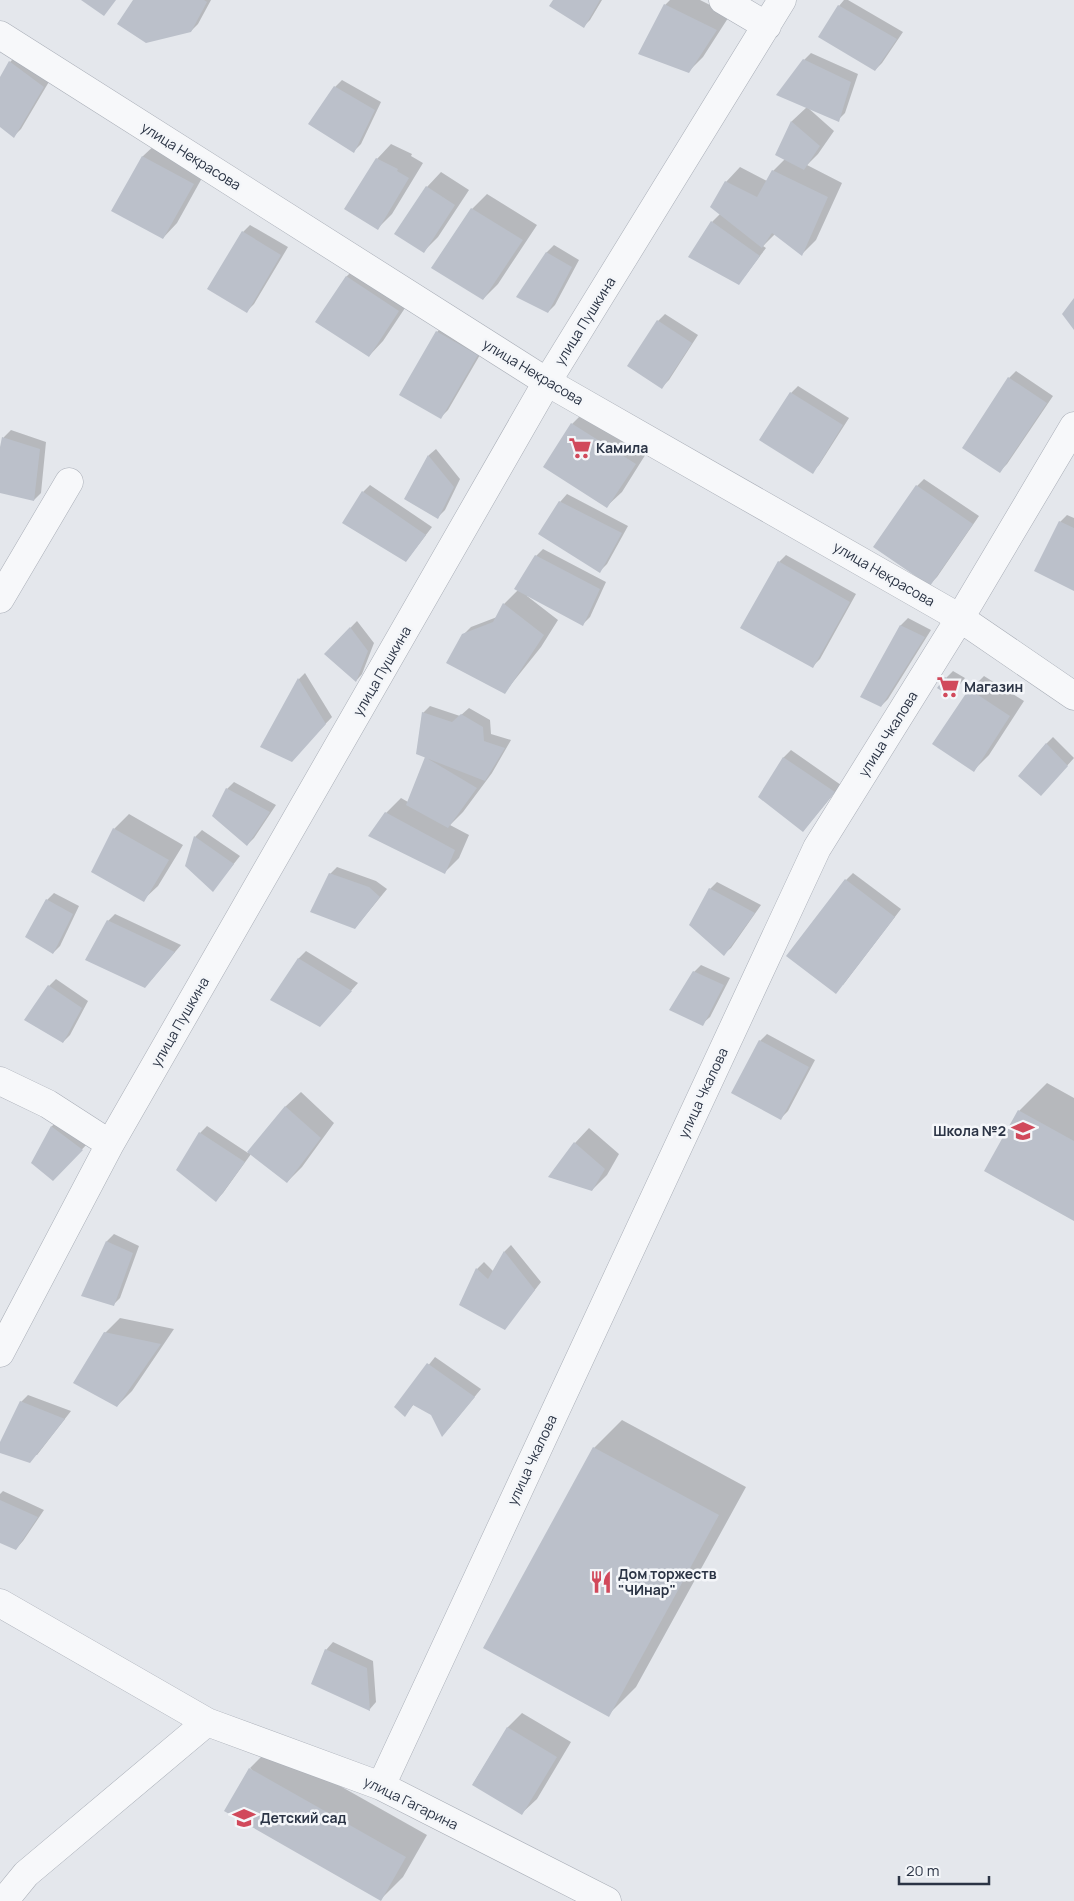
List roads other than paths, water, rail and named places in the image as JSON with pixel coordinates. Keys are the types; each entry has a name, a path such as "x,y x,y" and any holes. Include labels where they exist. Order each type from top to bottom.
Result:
{"street":[{"path":"723,0 767,26"},
{"name":"улица Пушкина","path":"0,1353 110,1144 547,382 782,0"},
{"name":"улица Некрасова","path":"0,35 547,382 960,618 1074,696"},
{"name":"улица Чкалова","path":"381,1786 817,848 960,618 1074,426"},
{"path":"0,599 68,482"},
{"path":"0,1081 48,1104 110,1144"},
{"name":"улица Гагарина","path":"0,1603 207,1722 381,1786 607,1901"},
{"path":"4,1901 26,1874 207,1722"}],"place":[{"name":"Камила","path":"580,448"},
{"name":"Магазин","path":"948,687"},
{"name":"Школа №2","path":"1023,1131"},
{"name":"Дом торжеств \"ЧИнар\"","path":"601,1582"},
{"name":"Детский сад","path":"244,1818"}]}
